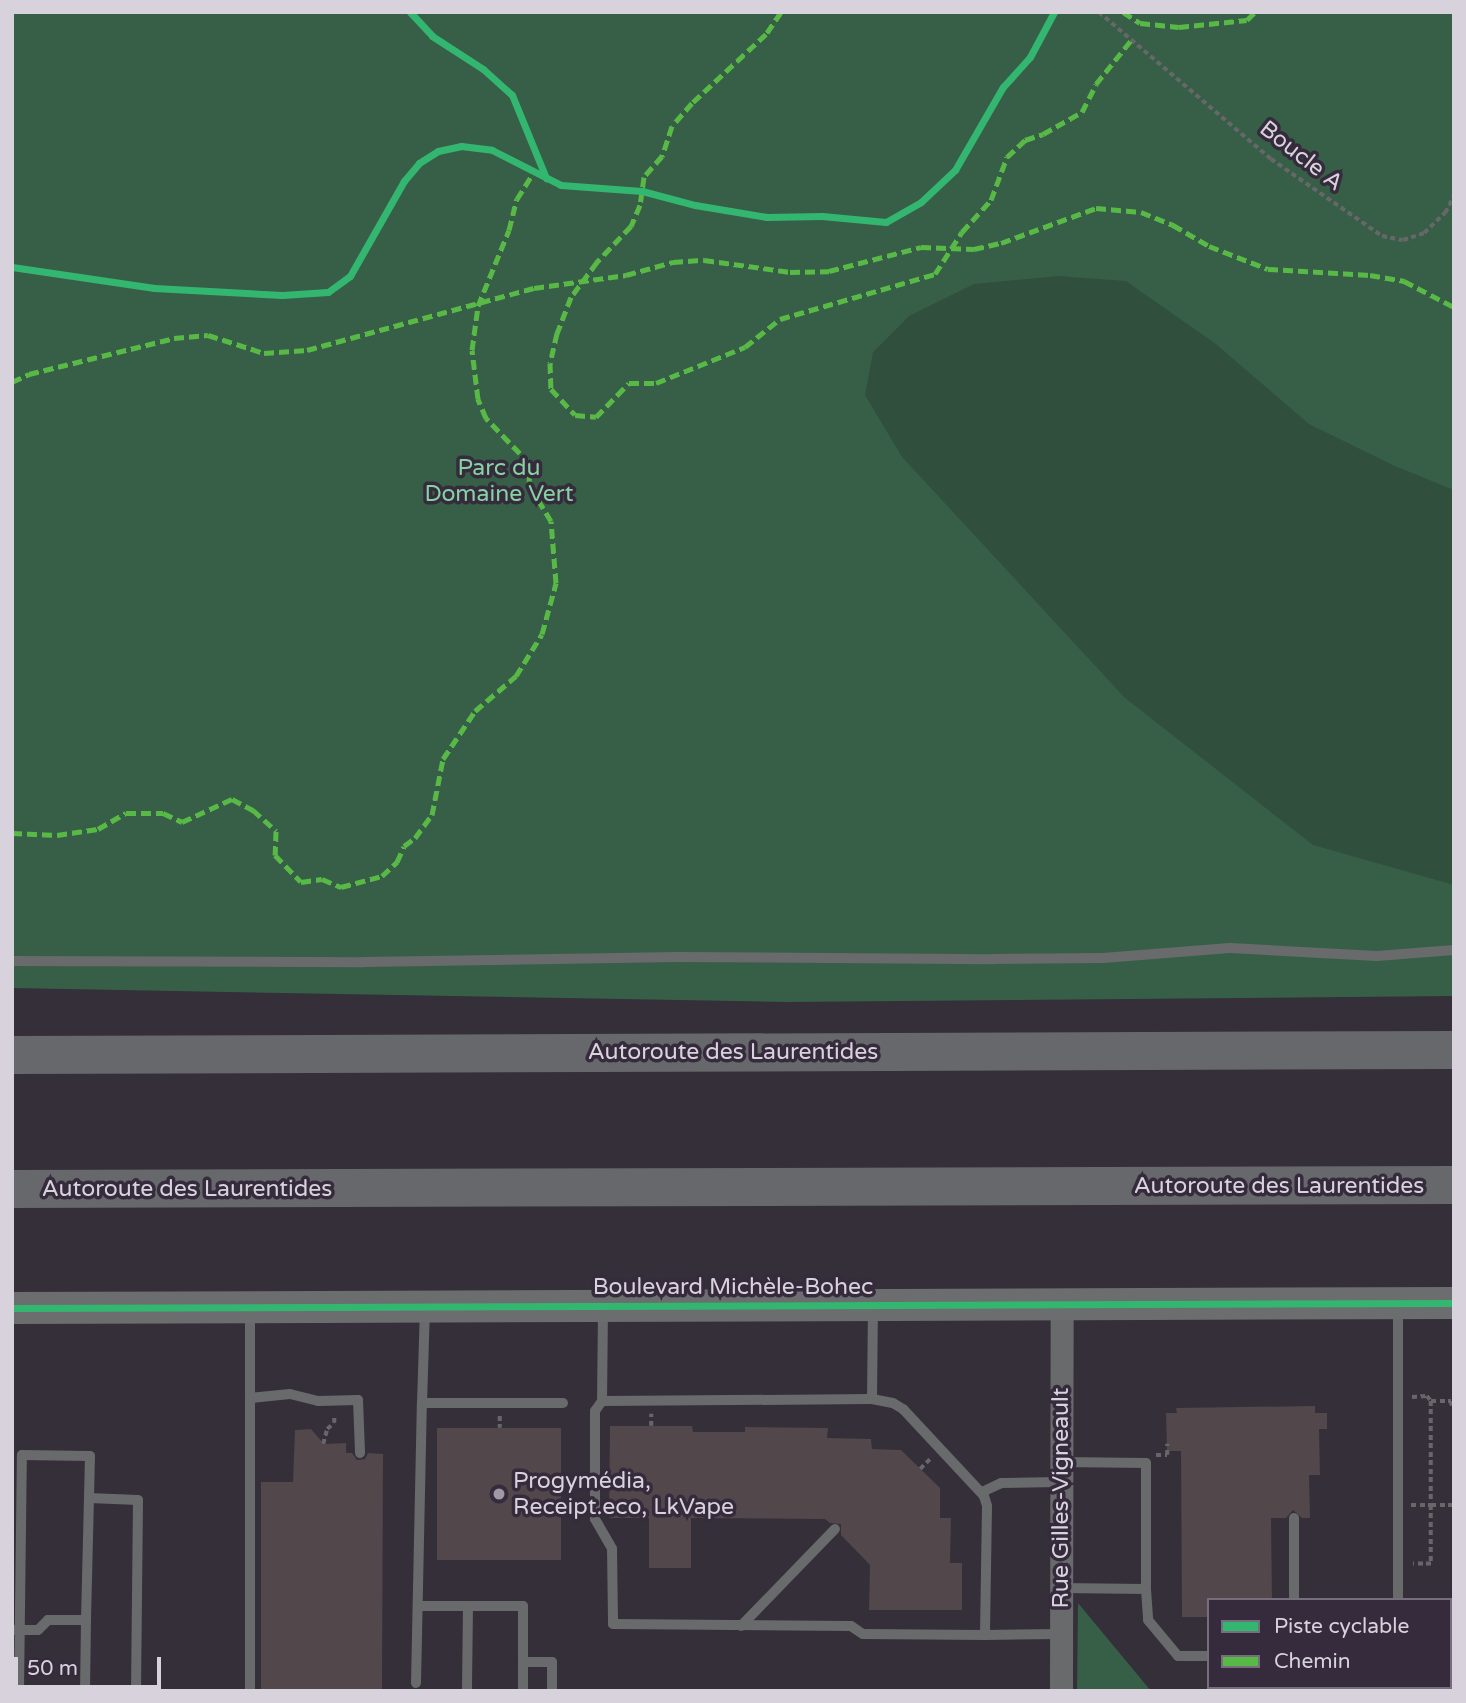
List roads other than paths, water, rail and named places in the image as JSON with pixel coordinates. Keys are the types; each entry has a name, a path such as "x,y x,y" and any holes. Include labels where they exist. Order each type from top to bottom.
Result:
{"highway":[{"name":"Autoroute des Laurentides","path":"12,1055 1454,1049"},
{"name":"Autoroute des Laurentides","path":"12,1189 1454,1185"}],"street":[{"name":"Boulevard Michèle-Bohec","path":"12,1308 1454,1303"},
{"name":"Rue Gilles-Vigneault","path":"1061,1691 1062,1305"}],"lane":[{"path":"12,961 363,962 678,957 993,959 1103,958 1230,948 1377,956 1454,950"},
{"path":"1398,1303 1398,1598"},
{"path":"872,1399 873,1305"},
{"path":"603,1306 603,1401 595,1411 595,1519 612,1549 613,1625 851,1626 863,1634 1061,1634"},
{"path":"416,1684 425,1307"},
{"path":"250,1308 250,1691"},
{"path":"250,1398 290,1394 318,1401 358,1400 360,1453"},
{"path":"603,1401 872,1399 894,1403 903,1409 982,1492 987,1506 985,1634"},
{"path":"422,1403 563,1403"},
{"path":"19,1691 16,1630 22,1455 90,1456 85,1691"},
{"path":"982,1492 993,1485 1061,1472 1146,1463 1147,1620 1178,1656 1207,1656"},
{"path":"89,1498 138,1500 136,1691"},
{"path":"1293,1518 1294,1598"},
{"path":"741,1626 835,1529"},
{"path":"1061,1588 1146,1589"},
{"path":"418,1606 523,1606 523,1691"},
{"path":"467,1691 468,1606"},
{"path":"16,1630 38,1630 48,1620 86,1620"},
{"path":"523,1662 552,1662 552,1691"}],"place":[{"name":"Progymédia, Receipt.eco, LkVape","path":"499,1494"}],"park label":[{"name":"Parc du Domaine Vert","path":"499,481"}]}
